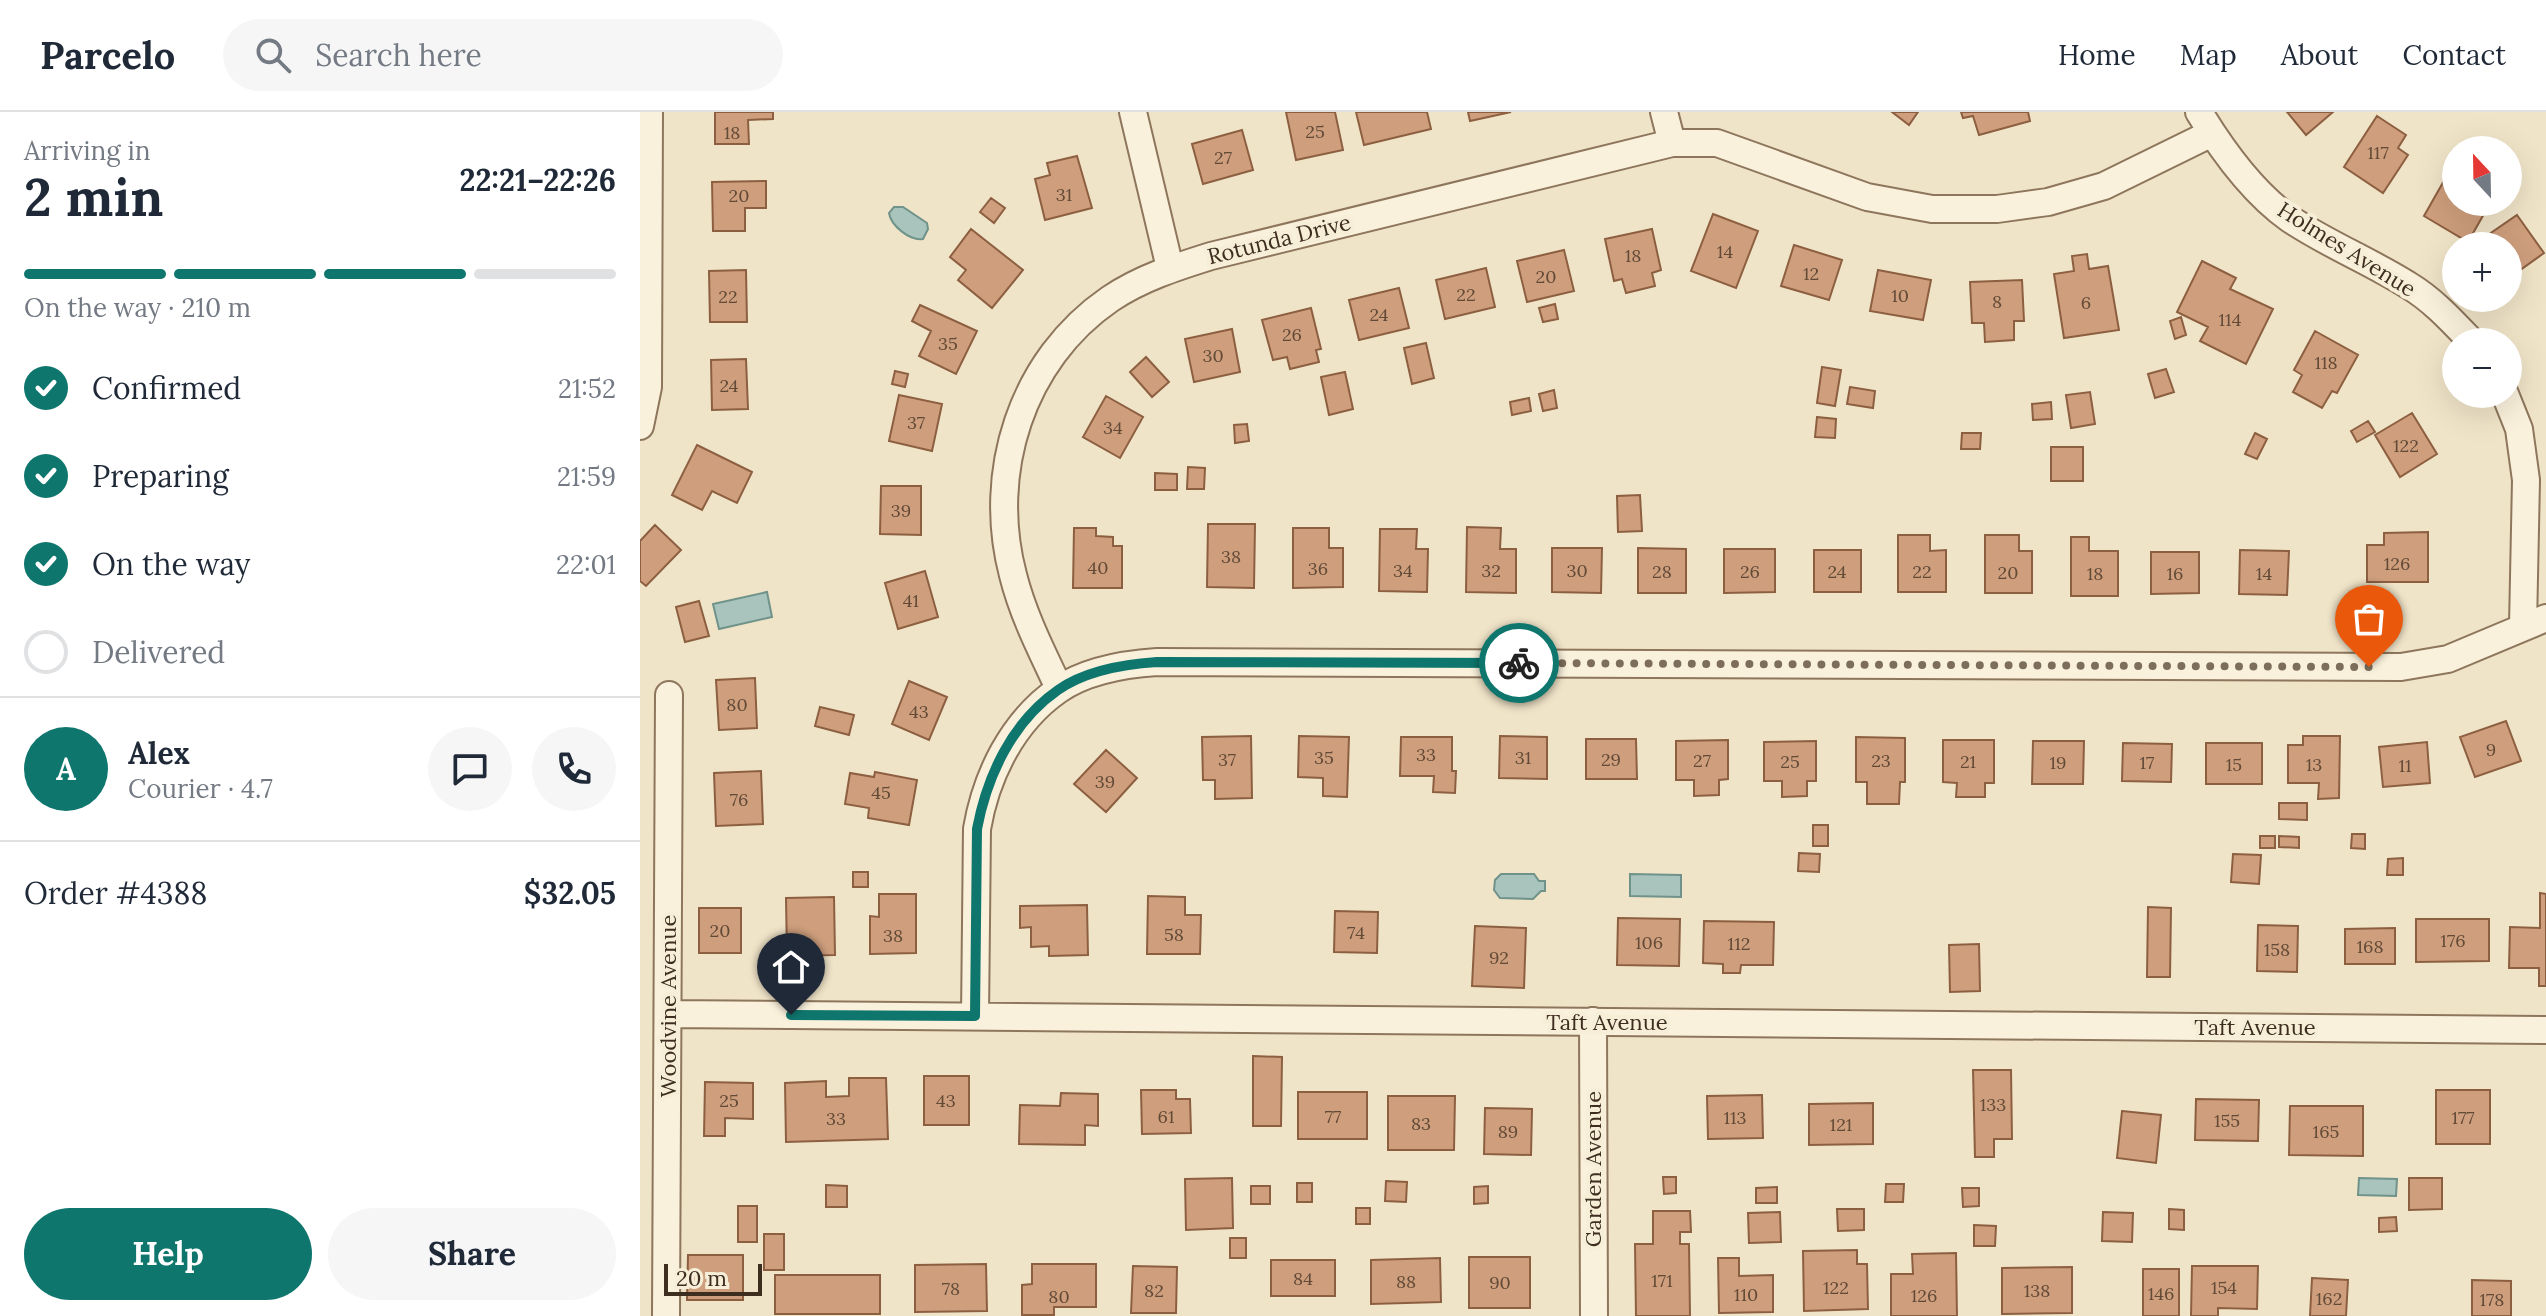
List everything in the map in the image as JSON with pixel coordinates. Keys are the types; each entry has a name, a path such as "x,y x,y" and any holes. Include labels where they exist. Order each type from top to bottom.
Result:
{"street":[{"path":"640,426 648,387 649,112"},
{"path":"1133,112 1170,268"},
{"path":"1664,112 1672,143"},
{"name":"Rotunda Drive","path":"1059,688 1031,629 1013,575 1004,525 1003,480 1011,441 1026,400 1050,360 1080,324 1121,292 1170,268 1211,256 1672,143 1717,143 1867,197 1932,209 1997,209 2048,202 2104,186 2205,123"},
{"name":"Holmes Avenue","path":"2205,123 2254,186 2289,218 2410,285 2459,328"},
{"path":"975,1016 977,829 982,802 995,768 1013,737 1033,712 1059,688 1094,674 1157,662 2401,667 2448,659 2535,622 2526,480 2519,429 2511,408"},
{"name":"Woodvine Avenue","path":"666,1316 669,695"},
{"name":"Taft Avenue","path":"668,1014 2546,1030"},
{"name":"Garden Avenue","path":"1593,1021 1594,1316"}],"water":[{"path":"894,207 903,207 927,223 928,229 923,239 912,238 897,227 889,213"},
{"path":"767,592 772,617 719,629 713,604"},
{"path":"1501,874 1534,874 1539,881 1545,881 1545,891 1533,899 1500,898 1494,890 1495,880"},
{"path":"1630,874 1681,875 1681,897 1630,896"},
{"path":"2359,1178 2397,1179 2396,1196 2358,1195"}],"building":[{"path":"715,112 773,112 773,119 748,120 749,144 715,144"},
{"path":"1286,112 1335,112 1343,150 1296,160"},
{"path":"1356,112 1427,112 1431,129 1364,145"},
{"path":"1468,112 1511,112 1470,121"},
{"path":"1892,112 1918,112 1909,125"},
{"path":"1961,112 2028,112 2030,121 1979,135 1973,116 1963,118"},
{"path":"2287,112 2333,112 2306,135"},
{"path":"2377,116 2406,135 2398,148 2408,155 2383,193 2344,167"},
{"path":"1242,130 1253,170 1203,184 1192,144"},
{"path":"1077,156 1092,208 1045,220 1035,179 1050,175 1047,163"},
{"path":"766,181 766,208 745,208 745,231 713,231 712,182"},
{"path":"2442,184 2442,216 2483,216 2474,232 2451,232 2424,216"},
{"path":"991,198 1005,208 994,223 980,212"},
{"path":"1713,214 1758,231 1736,288 1691,271"},
{"path":"2518,216 2544,253 2522,269 2522,232 2492,232"},
{"path":"971,229 1023,270 992,308 958,280 966,270 950,257"},
{"path":"1652,229 1661,270 1652,273 1655,286 1626,293 1622,279 1614,281 1605,239"},
{"path":"1794,245 1842,260 1829,300 1781,286"},
{"path":"1564,250 1574,291 1527,302 1517,261"},
{"path":"2087,254 2089,269 2108,266 2119,330 2064,338 2054,274 2074,271 2072,256"},
{"path":"2202,261 2236,278 2230,289 2273,309 2246,364 2200,341 2208,327 2177,312"},
{"path":"1486,268 1495,307 1445,319 1436,280"},
{"path":"746,270 747,322 710,322 709,271"},
{"path":"1878,270 1931,280 1923,320 1870,311"},
{"path":"2022,280 2024,321 2014,321 2014,340 1985,342 1984,323 1972,323 1970,282"},
{"path":"1399,288 1409,328 1359,340 1349,300"},
{"path":"1555,304 1558,319 1543,322 1539,308"},
{"path":"920,305 977,331 956,374 919,356 931,331 912,321"},
{"path":"1311,308 1321,349 1316,350 1319,362 1290,369 1287,357 1273,360 1262,320"},
{"path":"2181,317 2186,335 2175,339 2170,321"},
{"path":"1232,329 1240,372 1194,382 1185,339"},
{"path":"2315,331 2358,355 2337,393 2332,391 2322,408 2293,392 2302,375 2294,370"},
{"path":"1426,343 1434,378 1412,384 1404,348"},
{"path":"1146,357 1169,382 1152,397 1130,372"},
{"path":"746,359 748,409 712,410 711,360"},
{"path":"1822,367 1841,370 1835,406 1817,403"},
{"path":"2166,369 2174,392 2155,398 2148,374"},
{"path":"895,371 908,374 905,387 892,384"},
{"path":"1345,372 1353,409 1329,415 1321,377"},
{"path":"1850,387 1875,391 1873,408 1847,404"},
{"path":"1554,390 1557,408 1543,411 1539,394"},
{"path":"2090,392 2095,424 2071,428 2066,395"},
{"path":"899,395 942,404 932,451 889,441"},
{"path":"1106,396 1143,417 1120,458 1083,437"},
{"path":"1529,398 1531,411 1512,415 1510,402"},
{"path":"2051,402 2052,419 2033,420 2032,404"},
{"path":"2412,413 2437,454 2400,477 2375,435"},
{"path":"1817,417 1836,419 1835,438 1815,437"},
{"path":"2368,421 2375,432 2357,442 2351,431"},
{"path":"1247,424 1249,441 1235,443 1234,425"},
{"path":"1962,433 1981,433 1980,449 1961,449"},
{"path":"2255,433 2267,439 2257,459 2245,454"},
{"path":"697,445 752,472 737,503 712,491 702,510 672,495"},
{"path":"2051,447 2083,447 2083,481 2051,481"},
{"path":"1188,467 1205,468 1204,489 1187,489"},
{"path":"1155,473 1177,474 1177,490 1155,490"},
{"path":"881,486 921,486 921,535 880,534"},
{"path":"1640,495 1642,531 1618,532 1617,496"},
{"path":"1208,524 1255,524 1254,588 1207,587"},
{"path":"655,525 681,550 646,586 640,581 640,541"},
{"path":"1467,527 1501,528 1500,549 1516,549 1516,593 1466,592"},
{"path":"1074,528 1096,528 1096,536 1113,537 1113,546 1122,546 1122,588 1073,588"},
{"path":"1293,528 1329,528 1329,548 1343,548 1343,587 1293,588"},
{"path":"1380,529 1417,529 1416,549 1428,549 1427,592 1379,591"},
{"path":"2428,532 2428,582 2367,582 2367,545 2384,545 2384,533"},
{"path":"1898,535 1930,535 1930,551 1946,550 1946,592 1898,592"},
{"path":"1985,535 2019,535 2019,551 2032,551 2032,593 1985,593"},
{"path":"2071,537 2089,537 2089,551 2118,551 2118,596 2071,596"},
{"path":"1552,548 1602,548 1601,593 1552,592"},
{"path":"1638,548 1686,549 1686,593 1638,593"},
{"path":"1724,549 1775,549 1775,592 1724,593"},
{"path":"1814,550 1861,550 1861,592 1814,592"},
{"path":"2240,550 2289,551 2287,595 2239,594"},
{"path":"2151,552 2199,552 2199,593 2151,594"},
{"path":"925,571 938,617 898,629 885,583"},
{"path":"699,601 709,636 685,642 676,607"},
{"path":"755,678 757,728 719,730 716,680"},
{"path":"909,681 947,697 929,740 892,724"},
{"path":"820,707 854,715 849,735 815,726"},
{"path":"2506,721 2521,761 2475,777 2460,737"},
{"path":"1251,736 1252,798 1215,799 1215,780 1203,780 1202,737"},
{"path":"1299,736 1349,737 1347,797 1323,796 1323,778 1298,777"},
{"path":"1500,736 1547,737 1547,779 1499,778"},
{"path":"2303,736 2340,736 2339,798 2318,799 2319,783 2288,783 2288,745 2303,745"},
{"path":"1401,737 1452,737 1455,793 1433,792 1434,776 1400,776"},
{"path":"1856,737 1905,738 1905,782 1900,782 1899,804 1867,804 1867,782 1856,782"},
{"path":"1586,739 1636,739 1637,779 1586,779"},
{"path":"1728,740 1728,779 1719,780 1719,795 1694,796 1694,780 1676,780 1676,741"},
{"path":"1943,740 1994,740 1994,783 1985,783 1985,797 1956,797 1957,783 1943,782"},
{"path":"1816,741 1816,781 1807,781 1807,796 1782,797 1782,781 1764,781 1764,742"},
{"path":"2033,741 2084,741 2083,784 2032,784"},
{"path":"2427,742 2430,783 2383,787 2379,747"},
{"path":"2123,743 2172,744 2171,782 2122,781"},
{"path":"2206,743 2262,743 2262,784 2206,784"},
{"path":"1106,750 1137,778 1106,812 1074,784"},
{"path":"761,771 763,824 716,826 714,773"},
{"path":"875,772 917,780 909,825 868,818 869,808 845,804 850,773 874,777"},
{"path":"2279,803 2307,803 2307,820 2279,819"},
{"path":"1813,825 1828,825 1828,846 1813,846"},
{"path":"2352,834 2365,834 2365,849 2351,848"},
{"path":"2260,836 2275,836 2275,848 2260,848"},
{"path":"2279,836 2299,837 2299,848 2279,847"},
{"path":"1799,853 1820,854 1819,872 1798,871"},
{"path":"2233,854 2261,855 2259,884 2231,882"},
{"path":"2403,858 2403,875 2387,875 2388,859"},
{"path":"853,872 868,872 868,887 853,887"},
{"path":"2540,893 2546,894 2546,986 2539,986 2539,968 2509,968 2510,927 2540,928"},
{"path":"879,894 916,894 916,953 870,954 870,916 879,917"},
{"path":"1148,896 1185,897 1185,915 1201,915 1200,954 1147,954"},
{"path":"834,897 835,955 787,956 786,898"},
{"path":"1087,905 1088,955 1049,956 1049,946 1031,947 1031,927 1020,928 1020,906"},
{"path":"2148,907 2171,908 2170,977 2147,977"},
{"path":"699,908 741,908 741,953 699,953"},
{"path":"1335,911 1378,912 1377,953 1334,952"},
{"path":"1618,918 1680,919 1679,966 1617,965"},
{"path":"2416,919 2489,919 2489,961 2416,962"},
{"path":"1704,921 1774,922 1773,965 1741,965 1740,973 1723,973 1723,964 1703,963"},
{"path":"2258,925 2298,926 2297,972 2257,971"},
{"path":"1475,926 1526,928 1524,988 1472,986"},
{"path":"2395,928 2395,964 2345,964 2345,929"},
{"path":"1979,944 1980,991 1950,992 1949,945"},
{"path":"1253,1056 1282,1057 1281,1126 1253,1126"},
{"path":"1973,1070 2011,1070 2012,1139 1994,1139 1994,1157 1975,1157"},
{"path":"924,1076 969,1076 969,1125 924,1125"},
{"path":"849,1078 886,1078 888,1139 786,1142 785,1083 826,1081 826,1097 849,1096"},
{"path":"705,1082 753,1083 753,1119 725,1118 725,1136 704,1136"},
{"path":"1141,1090 1176,1090 1176,1099 1190,1099 1191,1133 1142,1134"},
{"path":"2436,1090 2490,1090 2490,1144 2436,1144"},
{"path":"1298,1092 1367,1092 1367,1139 1298,1139"},
{"path":"1061,1093 1098,1094 1098,1126 1085,1125 1085,1145 1019,1144 1020,1105 1060,1106"},
{"path":"1762,1095 1763,1138 1708,1139 1707,1096"},
{"path":"1388,1096 1455,1096 1454,1150 1388,1150"},
{"path":"2196,1099 2259,1100 2258,1141 2195,1140"},
{"path":"1873,1103 1873,1144 1809,1145 1809,1104"},
{"path":"2290,1106 2363,1106 2363,1156 2289,1155"},
{"path":"1485,1108 1532,1109 1531,1155 1484,1154"},
{"path":"2122,1111 2161,1115 2156,1163 2117,1158"},
{"path":"1663,1177 1676,1177 1676,1193 1664,1194"},
{"path":"1232,1178 1233,1228 1186,1230 1185,1179"},
{"path":"2409,1178 2442,1178 2442,1209 2409,1210"},
{"path":"1386,1181 1407,1182 1406,1202 1385,1201"},
{"path":"1297,1183 1312,1183 1312,1202 1297,1202"},
{"path":"1886,1184 1904,1184 1903,1202 1885,1202"},
{"path":"826,1185 847,1186 847,1207 826,1207"},
{"path":"1251,1186 1270,1186 1270,1204 1251,1204"},
{"path":"1488,1186 1488,1203 1474,1204 1474,1187"},
{"path":"1777,1187 1777,1203 1756,1203 1756,1188"},
{"path":"1962,1188 1979,1188 1979,1206 1963,1207"},
{"path":"738,1206 757,1206 757,1242 738,1242"},
{"path":"1356,1208 1370,1208 1370,1224 1356,1224"},
{"path":"1837,1209 1864,1209 1864,1230 1838,1231"},
{"path":"2169,1209 2184,1210 2184,1230 2169,1229"},
{"path":"1653,1211 1690,1211 1691,1232 1680,1232 1680,1244 1689,1244 1690,1316 1636,1316 1635,1244 1653,1244"},
{"path":"1780,1212 1781,1242 1749,1243 1748,1213"},
{"path":"2103,1212 2133,1213 2132,1242 2102,1241"},
{"path":"2396,1217 2397,1231 2379,1232 2379,1218"},
{"path":"1974,1225 1996,1226 1995,1246 1974,1246"},
{"path":"764,1234 784,1234 784,1270 764,1270"},
{"path":"1230,1238 1246,1238 1246,1258 1230,1258"},
{"path":"1857,1250 1857,1264 1867,1264 1868,1309 1804,1311 1803,1251"},
{"path":"1956,1253 1957,1316 1891,1316 1891,1274 1913,1274 1912,1254"},
{"path":"688,1255 743,1255 743,1300 687,1300"},
{"path":"1469,1257 1530,1257 1530,1308 1469,1308"},
{"path":"1440,1258 1441,1302 1371,1304 1371,1260"},
{"path":"1718,1258 1739,1258 1739,1276 1773,1275 1773,1312 1719,1313"},
{"path":"1271,1260 1335,1260 1335,1296 1271,1296"},
{"path":"986,1264 987,1311 915,1312 915,1265"},
{"path":"1032,1264 1096,1264 1096,1307 1054,1307 1054,1315 1022,1315 1022,1285 1032,1284"},
{"path":"1133,1266 1177,1267 1176,1313 1131,1313"},
{"path":"2192,1266 2258,1266 2257,1309 2218,1308 2218,1316 2191,1316"},
{"path":"2072,1267 2072,1313 2002,1314 2002,1268"},
{"path":"2143,1269 2179,1269 2179,1316 2143,1316"},
{"path":"775,1275 880,1275 880,1314 775,1314"},
{"path":"2312,1278 2348,1280 2346,1316 2310,1316"},
{"path":"2472,1280 2511,1281 2511,1316 2472,1316"}],"way so far":[{"path":"1519,663 2369,667"}],"route":[{"path":"791,1015 975,1016 977,829 982,802 995,768 1013,737 1033,712 1059,688 1094,674 1157,662 1519,663"}]}
